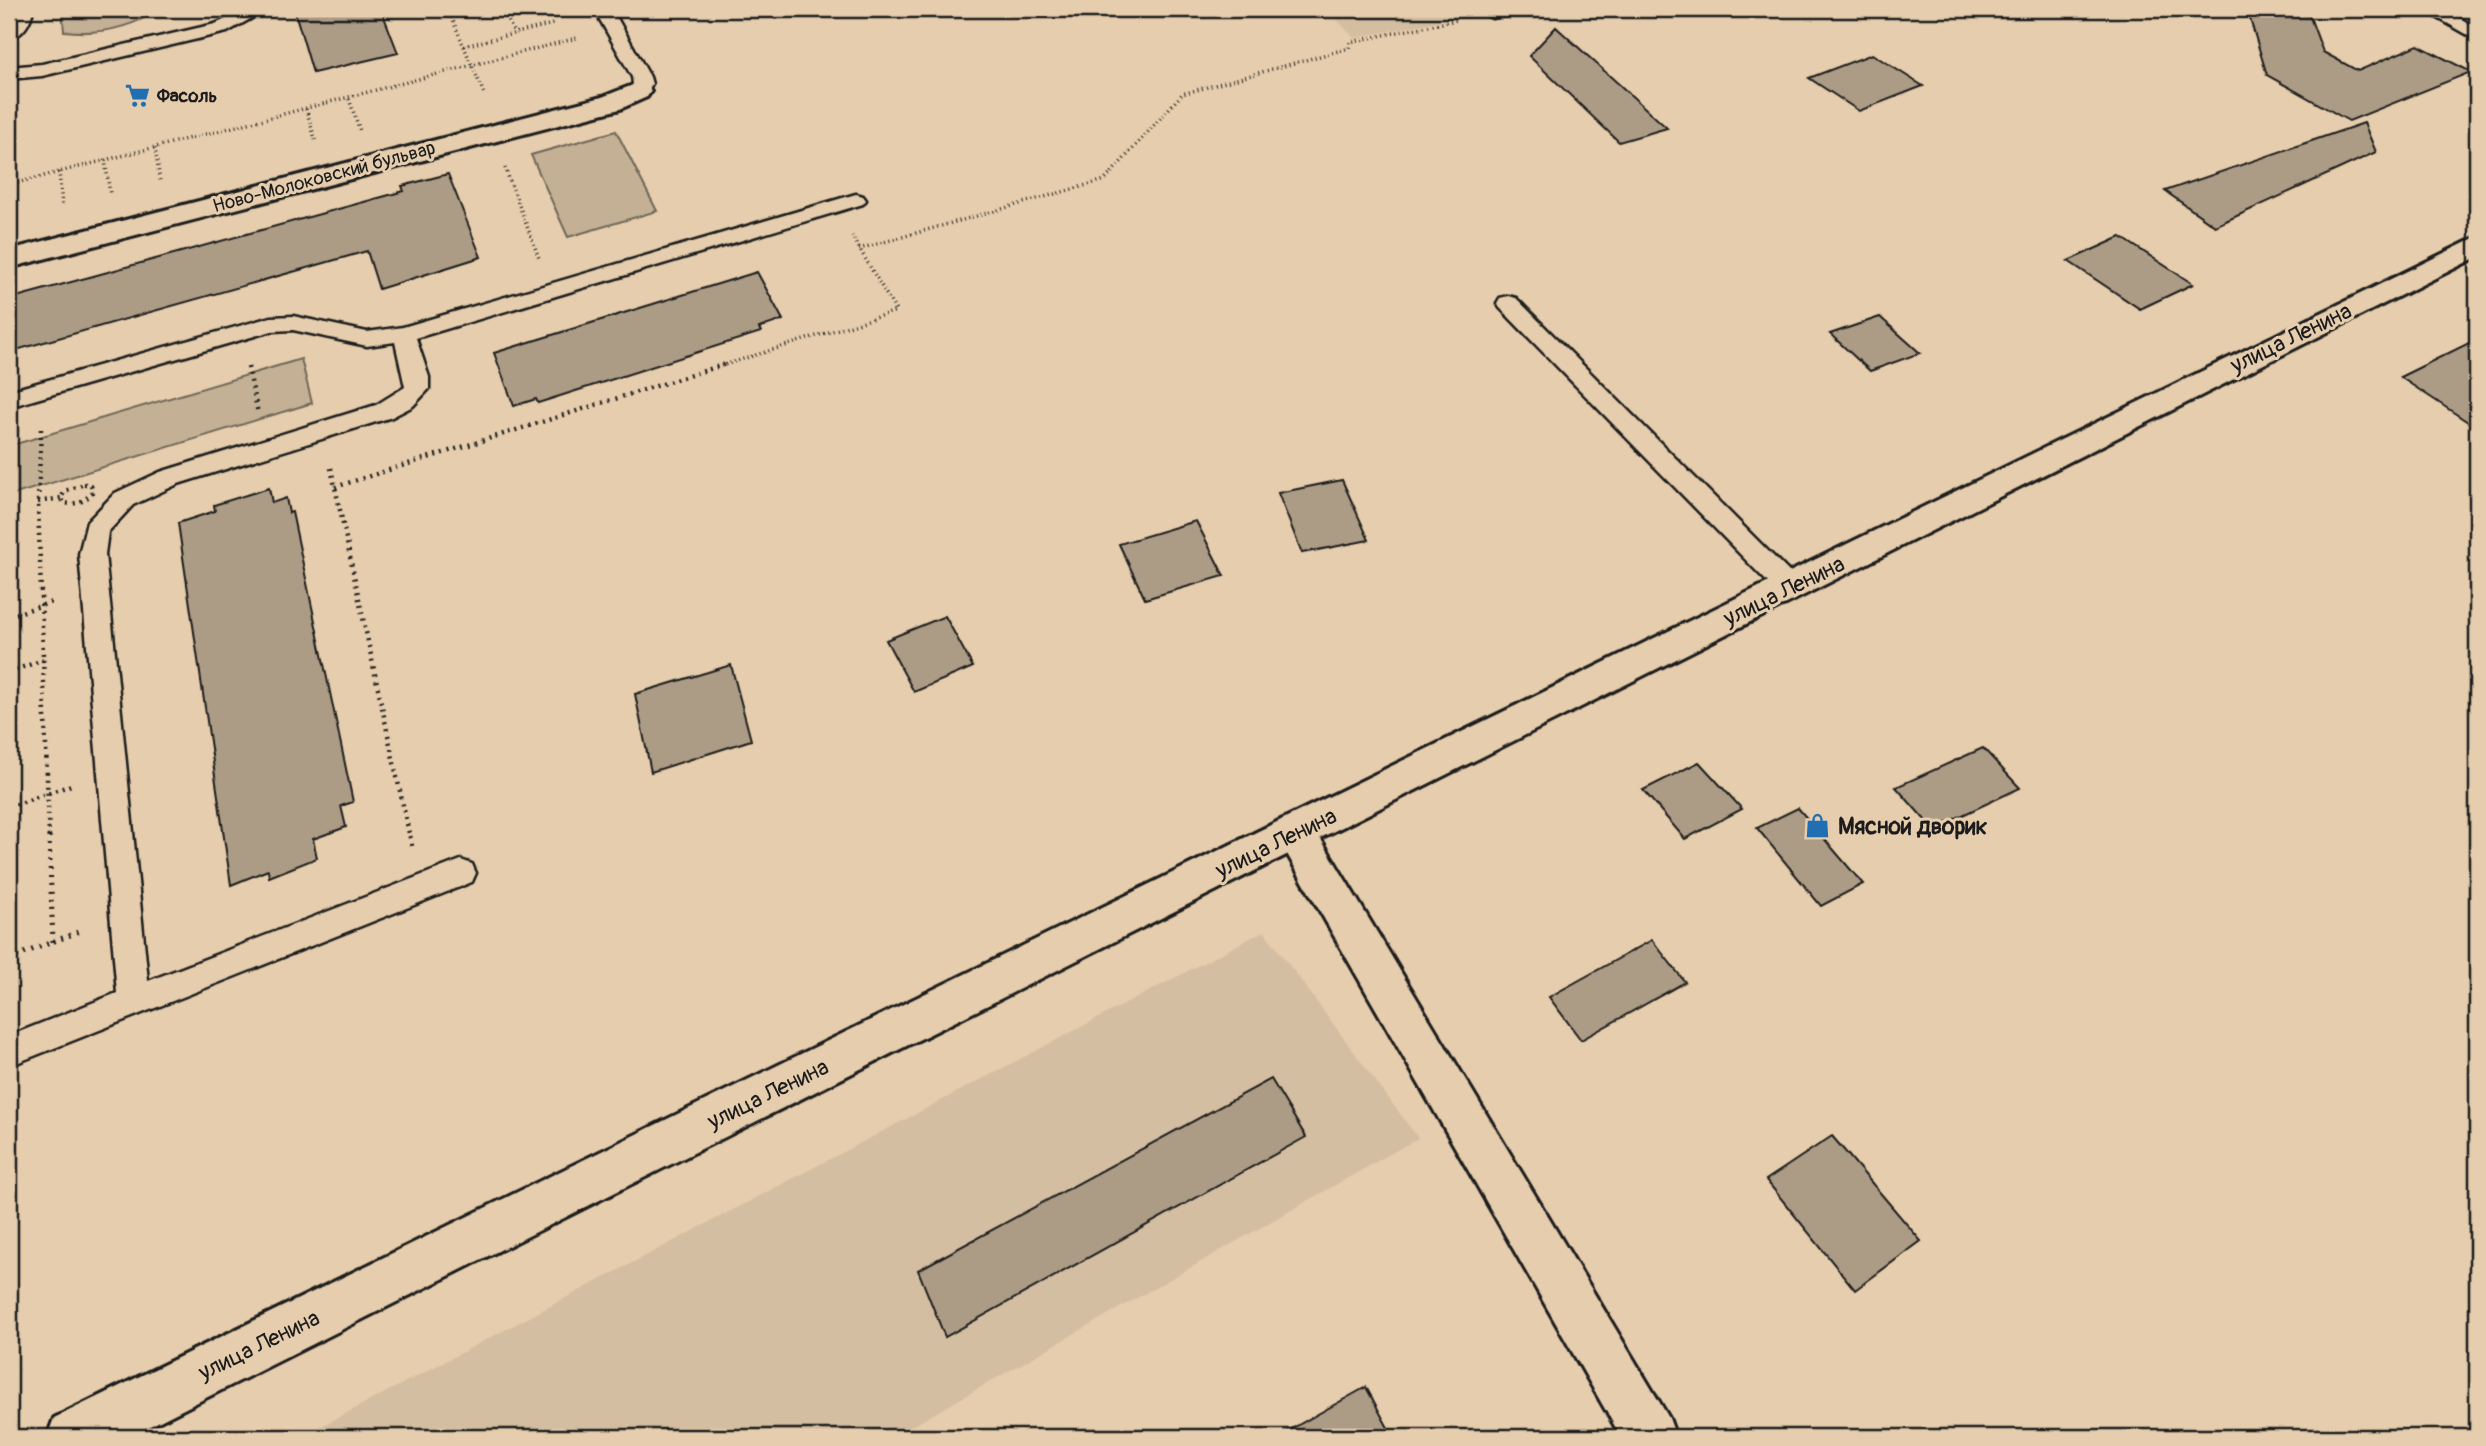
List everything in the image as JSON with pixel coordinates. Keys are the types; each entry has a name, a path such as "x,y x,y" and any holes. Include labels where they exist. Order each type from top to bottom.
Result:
{"main road":[{"name":"Ново-Молоковский бульвар","path":"9,259 611,103 638,91"},
{"name":"улица Ленина","path":"73,1437 2477,246"},
{"path":"1296,833 1650,1437"}],"lane":[{"path":"9,34 22,21 24,9"},
{"path":"9,73 42,70 221,28 243,19 245,9"},
{"path":"603,9 641,77 643,84 638,91"},
{"path":"1492,13 1517,9"},
{"path":"2431,9 2477,35"},
{"path":"9,399 271,324 293,323 367,339 404,334 856,200"},
{"path":"1508,303 1789,588"},
{"path":"134,1001 92,554 96,530 124,499 169,478 384,411 405,400 417,389 417,377 404,334"},
{"path":"9,1051 461,873"}],"path":[{"path":"451,16 480,9"},
{"path":"503,9 514,33"},
{"path":"859,248 1105,180 1182,94 1349,48 1350,42 1492,13"},
{"path":"464,46 553,24"},
{"path":"15,226 10,184 614,29"},
{"path":"349,99 362,136"},
{"path":"306,109 318,147"},
{"path":"155,148 162,188"},
{"path":"105,160 111,201"},
{"path":"59,172 63,214"},
{"path":"335,486 896,311 834,206"},
{"path":"240,332 258,414 271,410"},
{"path":"39,390 38,502 53,942"},
{"path":"323,430 421,888"},
{"path":"38,502 61,498"},
{"path":"9,672 44,660"},
{"path":"9,807 113,771"},
{"path":"9,959 126,914"}],"shaded area":[{"path":"62,9 160,9 138,21 114,29 77,32 64,31"},
{"path":"1327,9 1489,9 1490,11 1354,38"},
{"path":"616,131 657,211 568,237 531,155"},
{"path":"301,359 312,403 9,496 9,446"},
{"path":"1264,931 1418,1138 893,1437 301,1437"}],"building":[{"path":"294,9 381,9 398,53 313,73"},
{"path":"2247,9 2307,9 2323,52 2358,71 2418,45 2471,72 2349,121 2267,75"},
{"path":"1556,27 1667,128 1619,142 1529,56"},
{"path":"1872,54 1923,86 1859,111 1809,78"},
{"path":"2364,123 2376,152 2215,226 2165,191"},
{"path":"448,174 481,257 379,289 367,251 9,352 9,299 404,191 402,186"},
{"path":"2121,237 2193,284 2140,309 2068,261"},
{"path":"757,272 783,320 759,328 761,332 538,403 536,399 514,406 494,353"},
{"path":"1880,317 1920,353 1870,371 1830,334"},
{"path":"2477,339 2477,428 2400,377"},
{"path":"1342,480 1369,540 1302,553 1278,493"},
{"path":"269,488 272,503 286,498 289,513 292,512 353,802 341,806 346,827 313,839 317,858 269,877 268,870 231,885 178,523 215,511 214,505"},
{"path":"1196,521 1224,576 1145,599 1119,544"},
{"path":"945,616 973,667 914,692 886,640"},
{"path":"731,665 751,740 651,772 635,694"},
{"path":"1983,748 2020,788 1933,829 1896,787"},
{"path":"1699,762 1742,809 1685,839 1643,790"},
{"path":"1798,808 1863,884 1821,906 1757,828"},
{"path":"1652,940 1685,982 1581,1040 1549,997"},
{"path":"1271,1079 1306,1137 945,1337 918,1270"},
{"path":"1832,1136 1921,1241 1855,1290 1766,1180"},
{"path":"1366,1387 1393,1437 1277,1437"}],"place":[{"name":"Фасоль","path":"137,96"},
{"name":"Мясной дворик","path":"1818,826"}]}
